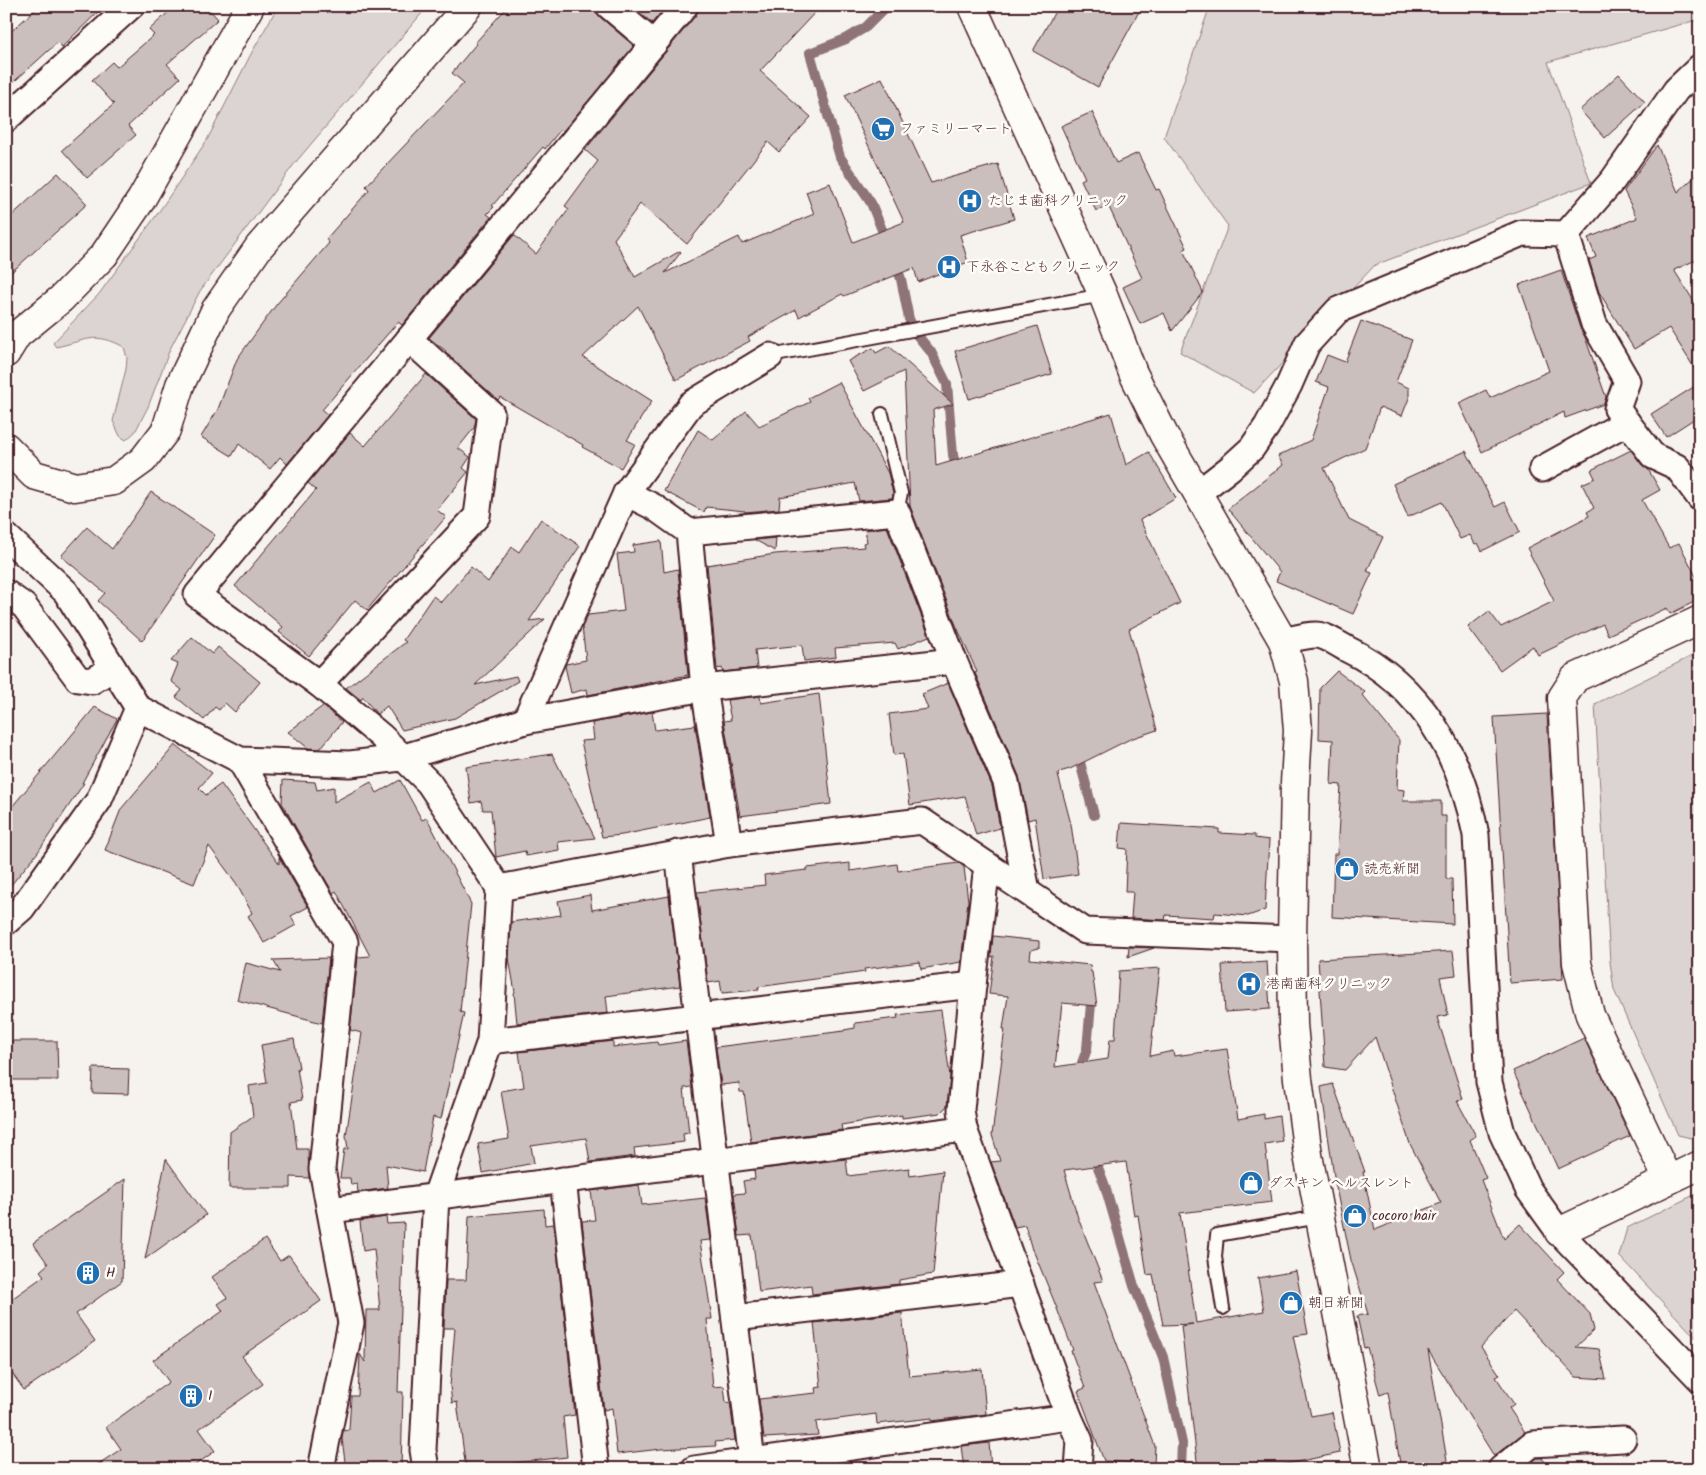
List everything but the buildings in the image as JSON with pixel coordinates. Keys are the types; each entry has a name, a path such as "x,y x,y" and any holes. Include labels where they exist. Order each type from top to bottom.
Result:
{"street":[{"path":"6,120 131,6"},
{"path":"6,353 17,335 61,299 104,255 141,200 250,6"},
{"path":"6,447 34,475 75,487 114,481 143,460 166,430 180,385 216,309 259,247 468,6"},
{"path":"609,6 654,44"},
{"path":"426,1469 423,1450 436,1196 490,1041 499,888 428,783 381,736 319,684 197,595 685,6"},
{"path":"972,6 1103,295 1133,372 1164,435 1283,640 1294,682 1298,731 1294,783 1292,939 1294,1024 1298,1078 1308,1155 1368,1469"},
{"path":"1566,234 1613,180 1676,90 1700,68"},
{"path":"1198,493 1252,448 1267,426 1307,344 1338,310 1522,233 1566,234"},
{"path":"1566,234 1594,324 1627,381 1617,409 1653,456 1677,467 1700,498"},
{"path":"319,684 476,516 491,414 409,339"},
{"path":"525,722 626,493 691,404 770,356"},
{"path":"1542,469 1627,422"},
{"path":"626,493 654,507 689,532 897,512 954,661 1006,782 1027,891"},
{"path":"689,532 704,688 729,844"},
{"path":"6,536 66,592 138,708 240,760 350,764 401,758 525,722 704,688 954,661"},
{"path":"6,593 24,606 78,679 92,681 113,668"},
{"path":"1668,1180 1590,1015 1577,963 1562,698 1574,678 1700,620"},
{"path":"1283,640 1318,635 1354,652 1383,671 1411,696 1433,722 1452,756 1463,783 1476,835 1489,1082 1494,1108 1502,1133 1528,1189 1559,1232 1700,1378"},
{"path":"6,922 22,908 99,800 138,708"},
{"path":"240,760 345,942 322,1170 351,1323 321,1469"},
{"path":"499,888 729,844 922,821 1086,931 1292,939"},
{"path":"678,853 753,1465"},
{"path":"987,865 961,1110 964,1129 1069,1417 1080,1441 1078,1469"},
{"path":"490,1041 973,985"},
{"path":"330,1210 964,1129"},
{"path":"1559,1232 1700,1165"},
{"path":"563,1180 596,1469"},
{"path":"735,1318 1021,1284"},
{"path":"694,1469 753,1465 1069,1417"},
{"path":"1501,1469 1532,1444 1624,1439"}],"lane":[{"path":"770,356 1103,295"},
{"path":"882,414 901,493 897,512"},
{"path":"1223,1308 1215,1257 1216,1235 1320,1217"}],"path":[{"path":"1700,527 1697,529 1700,533"}],"shaded area":[{"path":"278,6 428,6 295,163 200,291 170,349 148,407 135,432 126,440 120,436 113,421 126,369 127,358 124,347 105,339 97,338 56,347 53,343 99,294 158,213 207,140"},
{"path":"1210,6 1700,6 1700,19 1548,62 1591,183 1375,265 1254,393 1180,352 1228,226 1164,137"},
{"path":"1700,652 1700,1134 1691,1138 1678,1135 1614,990 1610,962 1595,704"},
{"path":"1700,1192 1700,1342 1619,1256 1627,1228"}],"waterway":[{"path":"887,6 866,27 846,39 810,53 840,157 871,203 887,242"},
{"path":"895,262 901,279 909,319 917,335 931,352 947,384 953,455 957,472"},
{"path":"1077,751 1094,815"},
{"path":"1078,1074 1087,1049 1091,1004"},
{"path":"1093,1154 1105,1186 1134,1286 1163,1357 1182,1443 1181,1469"}],"place":[{"name":"ファミリーマート","path":"883,129"},
{"name":"たじま歯科クリニック","path":"970,201"},
{"name":"下永谷こどもクリニック","path":"949,267"},
{"name":"読売新聞","path":"1347,869"},
{"name":"港南歯科クリニック","path":"1249,984"},
{"name":"ダスキン ヘルスレント","path":"1251,1183"},
{"name":"cocoro hair","path":"1355,1216"},
{"name":"H","path":"88,1273"},
{"name":"朝日新聞","path":"1291,1303"},
{"name":"I","path":"191,1396"}]}
